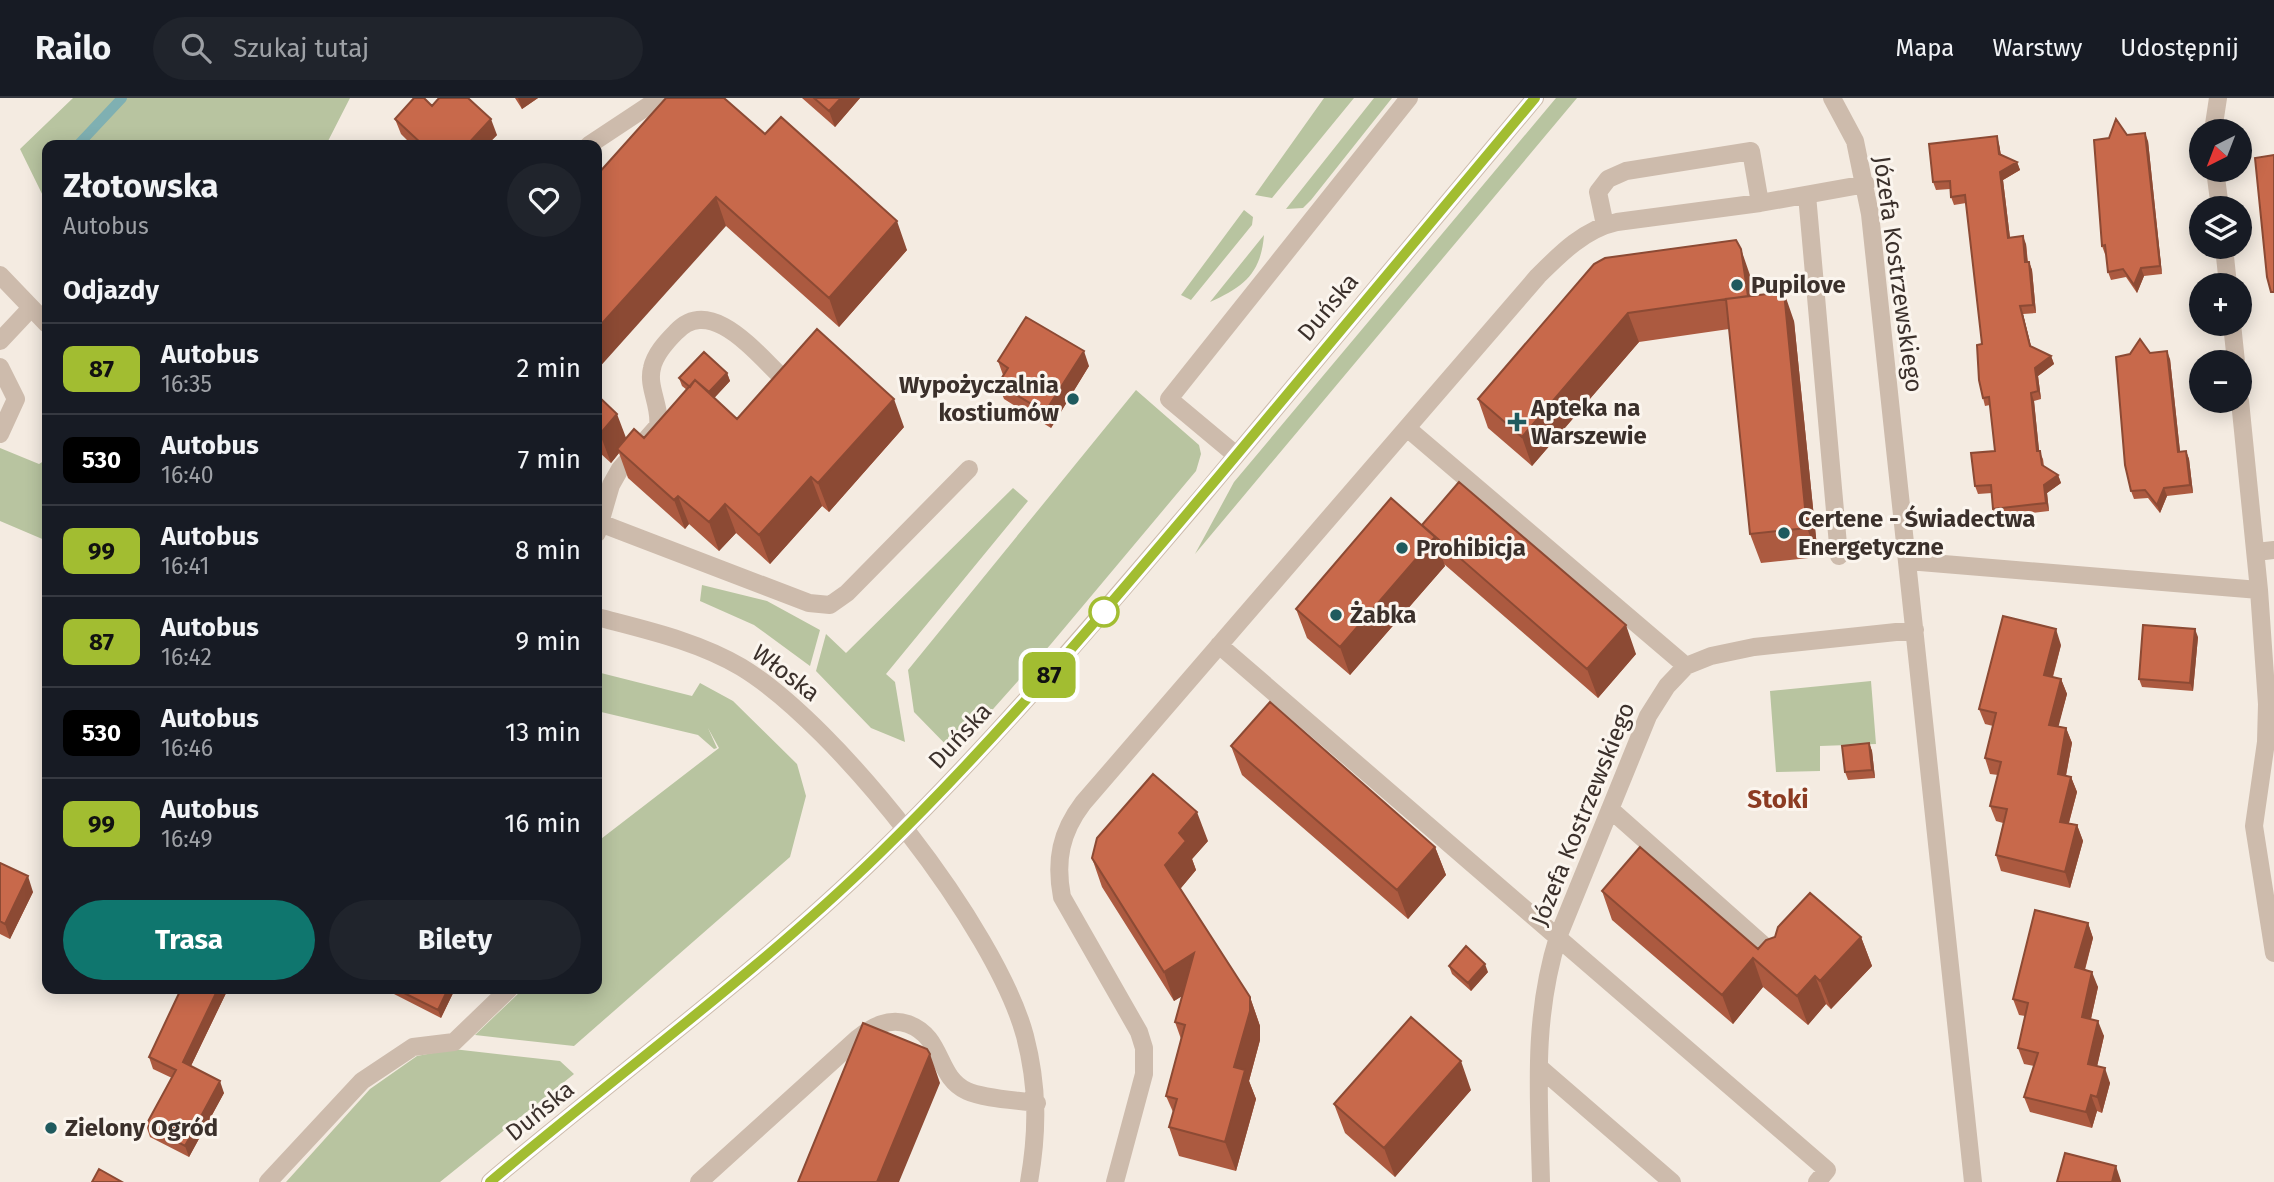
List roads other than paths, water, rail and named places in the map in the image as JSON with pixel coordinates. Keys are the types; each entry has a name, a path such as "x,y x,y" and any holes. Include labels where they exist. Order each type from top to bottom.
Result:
{"street":[{"path":"597,140 660,98"},
{"path":"1236,455 1169,399 1409,98"},
{"name":"Duńska","path":"490,1182 708,1007 813,915 903,830 1035,692 1535,98"},
{"name":"Józefa Kostrzewskiego","path":"1833,98 1855,141 1866,184 1973,1182"},
{"path":"2214,119 2217,98"},
{"path":"1605,225 1598,192 1615,175 1751,151 1760,203"},
{"path":"1115,1182 1144,1074 1144,1048 1139,1032 1062,897 1058,876 1062,838 1083,803 1545,270 1579,239 1605,225 1760,203 1866,184"},
{"path":"1807,195 1839,556"},
{"path":"0,275 42,319"},
{"path":"0,341 31,308"},
{"path":"602,515 611,485 620,469 658,426 660,417 651,370 660,351 681,326 695,318 717,322 785,380"},
{"path":"0,367 16,399 0,434"},
{"path":"2242,413 2265,551 2259,590 2267,704 2266,742 2254,826 2274,953"},
{"path":"1408,428 1686,666"},
{"path":"602,529 808,603 830,605 847,593 969,469"},
{"path":"1908,561 2259,590"},
{"name":"Włoska","path":"602,618 658,633 717,654 764,682 821,733 903,830 965,914 1011,997 1025,1035 1037,1103 1029,1182"},
{"name":"Józefa Kostrzewskiego","path":"1541,1182 1539,1066 1542,1002 1558,937 1647,716 1667,686 1686,666 1711,656 1754,647 1915,630"},
{"path":"1219,645 1827,1170 1817,1182"},
{"path":"1610,809 1778,958"},
{"path":"268,1182 362,1081 413,1047 454,1042 504,994"},
{"path":"699,1182 858,1038 872,1027 887,1022 903,1022 926,1033 948,1073 968,1092 1037,1103"},
{"path":"1539,1066 1672,1182"}],"waterway":[{"path":"83,140 122,98"}],"place":[{"name":"Pupilove","path":"1737,285"},
{"name":"Wypożyczalnia kostiumów","path":"1073,399"},
{"name":"Apteka na Warszewie","path":"1517,422"},
{"name":"Certene - Świadectwa Energetyczne","path":"1784,533"},
{"name":"Prohibicja","path":"1402,548"},
{"name":"Żabka","path":"1336,615"},
{"name":"Zielony Ogród","path":"51,1128"}],"district":[{"name":"Stoki","path":"1778,799"}]}
